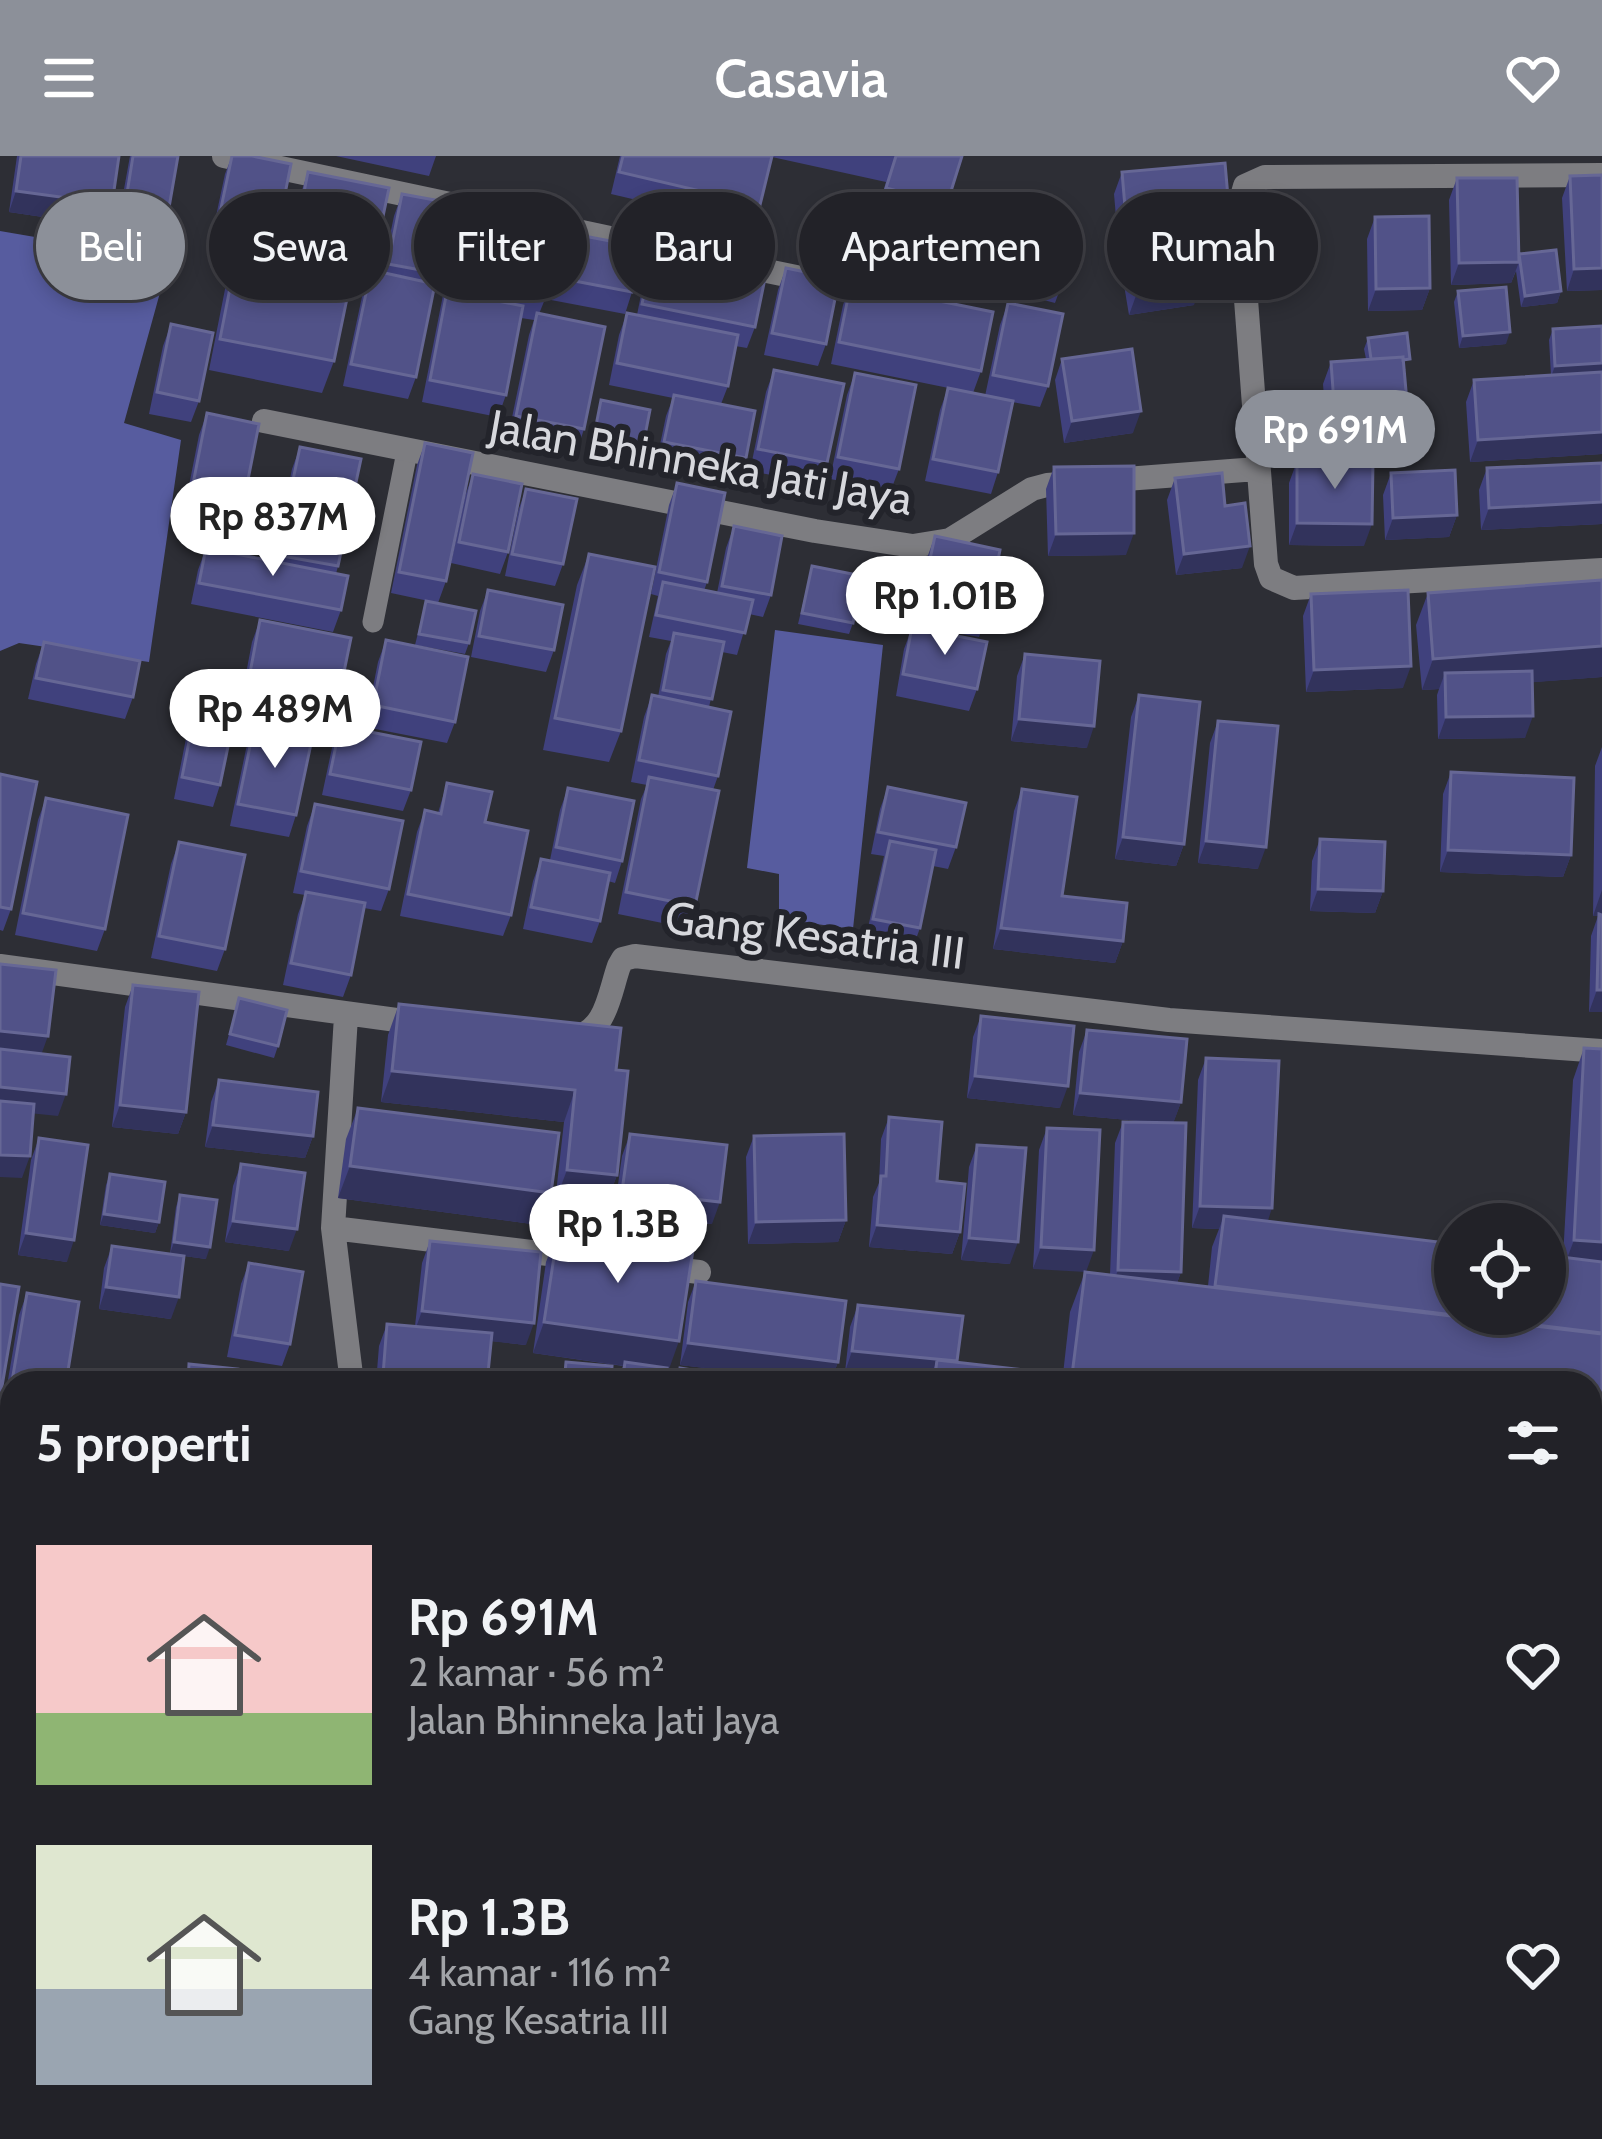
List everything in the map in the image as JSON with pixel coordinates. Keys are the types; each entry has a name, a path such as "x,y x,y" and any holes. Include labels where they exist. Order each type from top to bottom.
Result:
{"street":[{"path":"224,156 799,277"},
{"path":"1602,175 1502,167 1265,177 1245,185 1239,207 1257,470 1271,578 1294,588 1602,570"},
{"name":"Jalan Bhinneka Jati Jaya","path":"264,421 814,531 913,546 950,540 1047,484 1257,470"},
{"name":"Gang Kesatria III","path":"541,1037 562,1039 591,1033 600,1022 622,960 635,956 1169,1020 1602,1051"},
{"path":"0,966 454,1027"},
{"path":"346,1016 333,1228 351,1371"},
{"path":"333,1228 699,1272"}],"lane":[{"path":"373,622 407,452"}],"shaded area":[{"path":"0,231 36,237 36,300 158,300 124,423 181,440 149,662 19,643 0,651"},
{"path":"775,630 883,645 853,929 779,919 779,874 747,868"}],"building":[{"path":"21,156 119,156 114,192 16,191"},
{"path":"133,156 178,156 172,192 127,192"},
{"path":"232,156 291,164 285,192 224,192"},
{"path":"623,156 772,156 763,192 704,192 619,172"},
{"path":"896,156 962,156 951,192 886,188"},
{"path":"1225,163 1228,192 1124,192 1122,172"},
{"path":"308,172 389,188 388,192 304,192"},
{"path":"1602,175 1602,268 1574,269 1570,176"},
{"path":"1457,178 1517,178 1519,262 1459,263"},
{"path":"402,194 414,196 414,269 390,264"},
{"path":"1429,216 1430,288 1376,289 1375,217"},
{"path":"587,237 611,241 611,288 587,283"},
{"path":"1556,250 1561,291 1525,296 1519,254"},
{"path":"786,268 799,271 799,300 835,300 826,344 772,333"},
{"path":"390,274 414,279 414,300 432,300 416,377 351,364 365,300 390,300"},
{"path":"1506,287 1510,332 1463,336 1458,291"},
{"path":"228,300 347,300 334,361 220,339"},
{"path":"445,300 493,300 523,306 506,395 430,380"},
{"path":"643,300 761,300 755,327 642,304"},
{"path":"848,300 934,300 993,312 981,371 839,342"},
{"path":"1008,303 1063,314 1048,386 993,375"},
{"path":"537,313 605,327 584,429 516,416"},
{"path":"627,313 738,335 728,386 617,363"},
{"path":"171,324 213,333 199,401 157,392"},
{"path":"1602,326 1602,363 1555,366 1553,329"},
{"path":"1407,333 1410,359 1371,359 1368,338"},
{"path":"1132,349 1141,411 1072,421 1062,359"},
{"path":"1403,357 1409,425 1336,431 1331,362"},
{"path":"774,370 844,384 827,463 758,449"},
{"path":"1602,372 1602,432 1478,440 1474,380"},
{"path":"855,373 916,385 899,469 838,457"},
{"path":"948,388 1013,401 998,472 933,459"},
{"path":"674,395 755,411 746,458 664,442"},
{"path":"601,400 650,410 642,451 593,441"},
{"path":"207,413 259,424 242,510 190,499"},
{"path":"425,443 473,453 446,581 399,572"},
{"path":"300,447 361,459 338,566 277,555"},
{"path":"1297,461 1373,462 1372,524 1297,523"},
{"path":"1602,463 1602,502 1489,508 1487,468"},
{"path":"1134,466 1134,533 1056,534 1054,467"},
{"path":"1455,470 1457,515 1393,518 1391,473"},
{"path":"1222,473 1225,506 1245,503 1250,546 1184,554 1175,478"},
{"path":"473,474 522,484 508,552 459,542"},
{"path":"677,483 725,493 707,582 659,572"},
{"path":"526,489 577,499 563,564 512,554"},
{"path":"734,526 782,536 771,595 722,586"},
{"path":"935,536 1000,550 987,615 950,609 949,617 872,602 878,578 924,587"},
{"path":"206,548 348,576 341,610 199,583"},
{"path":"589,554 655,567 621,731 555,718"},
{"path":"812,566 862,576 853,623 802,613"},
{"path":"1602,580 1602,646 1433,659 1428,593"},
{"path":"663,582 753,600 745,633 656,615"},
{"path":"488,590 563,605 554,650 479,636"},
{"path":"1408,590 1411,666 1314,670 1311,594"},
{"path":"426,601 476,611 469,643 419,634"},
{"path":"260,620 351,638 339,696 249,678"},
{"path":"912,627 987,642 977,689 903,674"},
{"path":"674,633 724,642 712,699 663,690"},
{"path":"386,640 468,657 455,722 373,705"},
{"path":"44,642 140,661 133,697 36,678"},
{"path":"1025,654 1100,661 1094,726 1019,719"},
{"path":"1532,671 1533,716 1446,717 1445,673"},
{"path":"200,686 239,694 220,785 182,777"},
{"path":"652,695 731,712 718,776 639,760"},
{"path":"1139,695 1200,702 1184,844 1123,837"},
{"path":"1218,721 1278,726 1266,847 1206,841"},
{"path":"340,726 421,742 411,790 330,774"},
{"path":"254,727 312,739 296,815 238,804"},
{"path":"1451,772 1574,778 1571,855 1448,850"},
{"path":"0,774 37,782 11,909 0,907"},
{"path":"649,777 719,791 695,906 626,892"},
{"path":"447,783 492,792 485,822 528,831 511,915 408,894 425,810 441,814"},
{"path":"888,787 966,803 956,847 878,832"},
{"path":"568,788 634,801 622,861 556,847"},
{"path":"1022,789 1077,797 1062,896 1127,903 1123,941 1001,928"},
{"path":"46,798 128,815 105,929 23,913"},
{"path":"315,804 403,821 389,889 301,871"},
{"path":"1320,839 1385,842 1383,891 1318,889"},
{"path":"890,841 936,850 920,928 873,919"},
{"path":"179,842 245,855 225,949 159,936"},
{"path":"541,859 610,873 600,921 531,907"},
{"path":"306,892 365,903 351,975 291,963"},
{"path":"1602,915 1602,990 1597,990"},
{"path":"0,964 56,970 48,1036 0,1031"},
{"path":"133,985 199,992 186,1112 120,1105"},
{"path":"239,998 287,1010 278,1046 230,1034"},
{"path":"399,1004 621,1028 616,1070 628,1071 617,1175 567,1170 575,1090 392,1071"},
{"path":"981,1016 1074,1026 1068,1086 975,1076"},
{"path":"1087,1030 1187,1039 1181,1102 1080,1093"},
{"path":"1584,1048 1602,1049 1602,1242 1574,1240"},
{"path":"0,1049 70,1057 66,1094 0,1087"},
{"path":"1206,1058 1279,1061 1272,1208 1200,1206"},
{"path":"219,1080 318,1092 313,1136 213,1125"},
{"path":"0,1101 34,1104 30,1156 0,1155"},
{"path":"358,1108 559,1133 551,1193 350,1166"},
{"path":"889,1117 942,1122 937,1181 965,1184 960,1232 877,1225"},
{"path":"1123,1122 1186,1123 1181,1272 1118,1270"},
{"path":"1047,1128 1100,1130 1094,1250 1041,1247"},
{"path":"630,1134 727,1145 720,1202 622,1191"},
{"path":"844,1134 846,1220 756,1222 754,1136"},
{"path":"39,1138 88,1145 74,1240 26,1233"},
{"path":"977,1145 1026,1148 1018,1242 969,1238"},
{"path":"241,1164 305,1173 297,1229 233,1221"},
{"path":"110,1174 165,1182 159,1222 104,1214"},
{"path":"180,1195 217,1200 210,1247 174,1242"},
{"path":"1224,1216 1434,1241 1434,1313 1215,1286"},
{"path":"558,1231 693,1250 679,1341 544,1322"},
{"path":"430,1241 541,1252 534,1323 422,1311"},
{"path":"112,1246 184,1256 179,1297 106,1287"},
{"path":"1566,1258 1602,1262 1602,1333 1566,1329"},
{"path":"249,1263 303,1272 290,1344 235,1335"},
{"path":"1085,1272 1434,1314 1434,1335 1566,1335 1566,1330 1602,1334 1602,1371 1073,1371"},
{"path":"696,1281 846,1301 838,1362 688,1343"},
{"path":"0,1284 19,1287 5,1371 0,1371"},
{"path":"27,1293 79,1302 68,1371 14,1371"},
{"path":"858,1305 963,1316 957,1361 852,1351"},
{"path":"387,1324 492,1333 488,1371 383,1371"},
{"path":"937,1360 1034,1371 936,1371"},
{"path":"566,1362 612,1366 612,1371 565,1371"},
{"path":"625,1362 667,1368 666,1371 624,1371"},
{"path":"189,1364 238,1369 238,1371 189,1371"}]}
